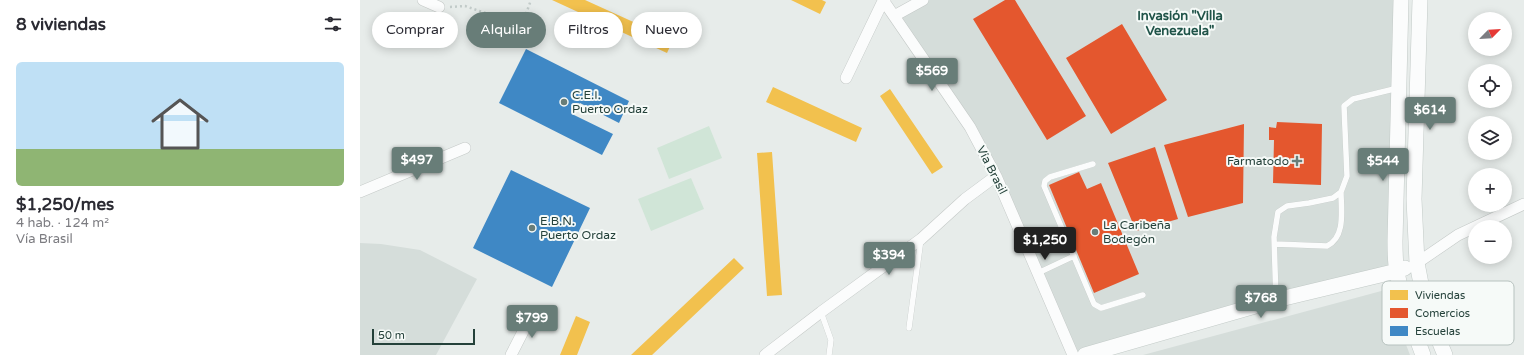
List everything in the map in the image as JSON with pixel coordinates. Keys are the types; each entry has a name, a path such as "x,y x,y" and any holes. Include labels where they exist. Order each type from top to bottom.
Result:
{"street":[{"path":"423,0 439,7"},
{"path":"846,78 884,0"},
{"name":"Vía Brasil","path":"884,0 970,127 996,176 1073,355"},
{"path":"894,16 923,0"},
{"path":"1400,281 1397,271 1395,241 1402,0"},
{"path":"1420,0 1414,198 1417,263 1421,281"},
{"path":"360,192 465,148"},
{"path":"765,355 921,239 965,199 996,176"},
{"path":"1085,355 1276,300 1397,271 1417,263 1458,235 1524,204"},
{"path":"511,355 533,312"},
{"path":"1419,345 1423,355"},
{"path":"1440,345 1444,355"}],"lane":[{"path":"1275,244 1327,246 1333,243 1341,231 1342,192 1347,176 1344,106 1353,98 1399,88"},
{"path":"1093,164 1050,177 1045,181 1044,186 1094,304 1101,308 1143,296"},
{"path":"1276,300 1274,237 1278,212 1288,206 1333,198 1342,192"},
{"path":"909,328 921,239"},
{"path":"1038,273 1074,256"},
{"path":"821,312 831,340 829,355"}],"path":[{"path":"439,7 465,6 517,24 523,22 531,0"}],"shaded area":[{"path":"924,0 1401,0 1397,271 1073,355 996,176 894,16"},
{"path":"360,243 381,244 420,250 477,279 436,355 360,355"},
{"path":"1382,291 1382,345 1406,345 1410,355 1143,355"}],"green space":[{"path":"709,126 722,158 669,179 657,148"},
{"path":"691,178 704,209 651,231 638,199"}],"building: Viviendas":[{"path":"552,0 585,0 611,12 578,12"},
{"path":"791,0 822,0 826,2 820,14"},
{"path":"623,17 631,21 631,36 623,33"},
{"path":"656,48 669,48 667,53"},
{"path":"773,87 862,128 856,142 766,102"},
{"path":"890,89 943,167 932,174 880,96"},
{"path":"772,152 782,295 767,296 757,153"},
{"path":"734,258 744,268 652,355 631,355"},
{"path":"576,316 590,322 577,355 560,355"}],"building: Comercios":[{"path":"1005,0 1015,0 1086,116 1047,140 973,19"},
{"path":"1122,24 1167,100 1111,134 1066,58"},
{"name":"Farmatodo","path":"1277,122 1322,124 1321,185 1273,183 1274,140 1269,140 1269,127 1276,128"},
{"path":"1244,124 1243,203 1188,217 1164,145"},
{"path":"1155,147 1178,219 1136,231 1108,163"},
{"name":"La Caribeña Bodegón","path":"1079,172 1087,189 1101,183 1139,274 1094,293 1049,185"}],"building: Escuelas":[{"name":"C.E.I. Puerto Ordaz","path":"526,49 629,101 619,123 580,103 574,115 613,134 602,155 499,103"},
{"name":"E.B.N. Puerto Ordaz","path":"511,170 590,208 552,287 473,248"}],"place":[{"name":"C.E.I. Puerto Ordaz","path":"564,102"},
{"name":"Farmatodo","path":"1297,161"},
{"name":"E.B.N. Puerto Ordaz","path":"532,228"},
{"name":"La Caribeña Bodegón","path":"1095,232"}],"district":[{"name":"Invasión \"Villa Venezuela\"","path":"1180,22"}]}
